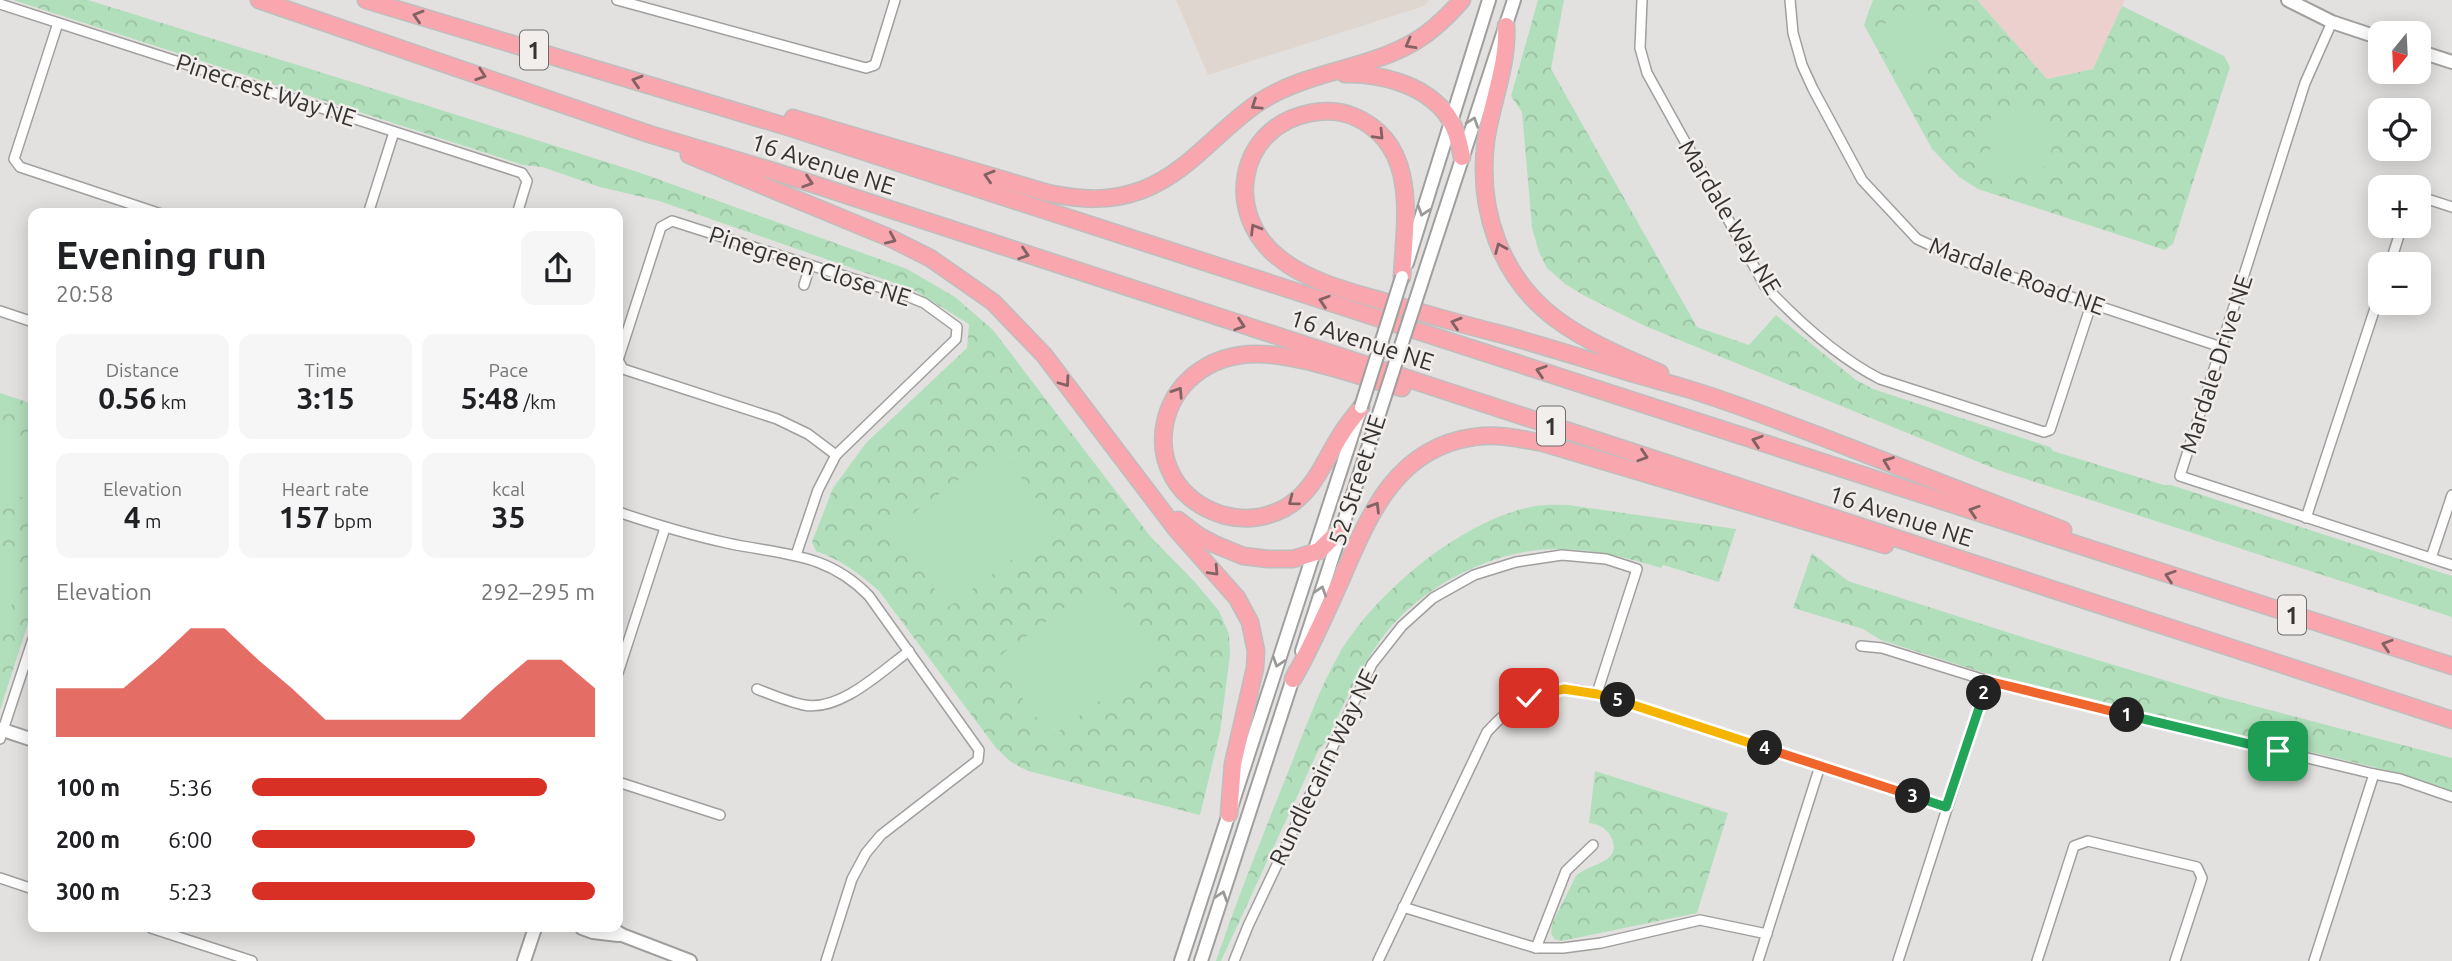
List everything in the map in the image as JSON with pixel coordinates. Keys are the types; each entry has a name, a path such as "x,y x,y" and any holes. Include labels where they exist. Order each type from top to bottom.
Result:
{"highway":[{"name":"16 Avenue NE","path":"259,0 649,134 773,171 2452,720"},
{"name":"16 Avenue NE","path":"366,0 702,100 2452,666"},
{"path":"702,100 755,107 1048,193 1094,200 1124,196 1152,186 1188,162 1239,117 1263,100 1288,87 1370,61 1415,41 1440,23 1462,0"},
{"path":"1506,26 1507,50 1488,126 1483,181 1485,201 1501,251 1531,297 1557,320 1593,341 1668,376 1686,388"},
{"path":"1318,76 1366,74 1395,81 1436,104 1451,122 1458,136 1462,157"},
{"path":"1402,277 1405,184 1396,159 1378,133 1352,116 1320,111 1293,117 1259,144 1246,172 1244,184 1244,200 1251,226 1278,257 1304,273 1366,297 1686,388 1759,413 2092,541 2131,563"},
{"path":"649,134 672,148 890,238 930,258 993,302 1044,355 1176,530 1245,608 1254,635 1255,668 1233,764 1228,814"},
{"path":"1361,407 1341,433 1324,467 1306,491 1286,507 1258,517 1229,517 1204,506 1182,488 1168,466 1164,427 1167,412 1180,388 1189,377 1215,362 1256,354 1288,357 1603,443"},
{"path":"1293,679 1311,647 1364,525 1383,494 1417,460 1444,445 1476,436 1514,438 1570,450 1951,565 1992,570"},
{"path":"1154,500 1199,536 1243,555 1293,559 1319,551 1329,544 1340,530"}],"main road":[{"name":"52 Street NE","path":"1181,961 1361,407 1489,0"},
{"name":"52 Street NE","path":"1201,961 1514,0"},
{"path":"2288,0 2332,22 2368,34"},
{"path":"2431,55 2452,62"},
{"path":"1,733 28,739"},
{"path":"524,961 534,932"},
{"path":"593,932 622,935"},
{"path":"617,932 671,958 690,961"}],"street":[{"path":"620,0 866,68 875,65 895,0"},
{"name":"Mardale Way NE","path":"1642,0 1640,48 1647,73 1765,286 1782,304 1858,368 1880,380 2044,432 2050,430 2091,305"},
{"name":"Mardale Road NE","path":"1790,0 1793,33 1801,65 1812,89 1861,180 1917,239 1967,262 2221,347"},
{"name":"Pinecrest Way NE","path":"0,4 522,173 527,181 519,208"},
{"name":"Mardale Drive NE","path":"2332,22 2305,83 2180,477 2452,565"},
{"path":"58,23 14,159 20,167 143,208"},
{"path":"370,208 394,132"},
{"path":"2431,200 2452,207"},
{"name":"Pinegreen Close NE","path":"623,344 661,226 672,221 924,303 957,327 956,339 836,455 818,490 796,555"},
{"path":"804,285 810,266"},
{"path":"0,311 28,320"},
{"path":"2306,518 2373,315"},
{"name":"Pinegreen Close NE","path":"623,369 777,419 808,434 836,455"},
{"path":"2431,558 2452,495"},
{"path":"623,514 665,528 796,555 834,568 854,580 869,596 979,750 978,760 881,835 866,853 852,879 825,961"},
{"path":"623,649 665,528"},
{"name":"Rundlecairn Way NE","path":"1234,961 1372,664 1402,626 1433,598 1474,575 1516,562 1562,555 1606,559 1637,569 1597,694"},
{"path":"1861,646 1882,648 1988,681 2400,779 2452,797"},
{"path":"757,690 806,705 828,705 855,691 909,651"},
{"path":"1,733 28,654"},
{"path":"1898,961 1988,681"},
{"path":"1378,961 1487,732 1507,709 1529,698 1564,689 1597,694 1946,807"},
{"path":"1758,961 1820,766"},
{"path":"2314,961 2374,774"},
{"path":"623,784 720,815"},
{"path":"2037,961 2074,846 2088,841 2197,867 2202,878 2175,961"},
{"path":"1536,948 1566,871 1593,845"},
{"path":"0,878 28,887"},
{"path":"1403,907 1536,948 1601,943 1700,920 1767,934"},
{"path":"163,932 252,961"}],"shaded area":[{"path":"1176,0 1429,0 1424,6 1208,75"},
{"path":"1977,0 2125,0 2093,69 2047,79"}],"green space":[{"path":"13,0 88,0 638,172 907,269 955,297 993,330 1150,536 1219,611 1229,634 1230,655 1220,732 1200,815 1028,771 1011,762 996,748 879,591 849,568 816,551 812,542 833,488 866,443 967,348 969,324 912,289 659,201 600,187 542,167 523,165"},
{"path":"1538,0 1564,0 1551,69 1697,327 1749,345 1776,315 1856,380 1873,389 2050,447 2053,451 2171,485 2452,576 2452,617 1998,470 1645,326 1565,284 1547,268 1532,228 1522,112 1511,96"},
{"path":"1873,0 1977,0 2047,79 2093,69 2122,6 2224,56 2230,67 2173,244 2165,250 1978,189 1959,177 1932,149 1864,25"},
{"path":"1915,2 1938,20 1944,46 1927,70 1900,78 1875,39 1877,29"},
{"path":"2019,107 2044,118 2053,146 2042,172 1997,168 1990,160 1991,114"},
{"path":"0,393 28,402 28,623 0,710"},
{"path":"1,429 28,437 28,496 10,498 0,490"},
{"path":"1000,449 1057,526 948,607 891,530"},
{"path":"1568,505 1736,529 1719,582 1663,565 1661,568 1600,553 1562,549 1536,550 1510,555 1460,574 1414,604 1379,642 1357,678 1327,741 1319,749 1221,961 1216,961 1315,704 1338,656 1354,632 1396,585 1422,563 1476,527 1536,506"},
{"path":"1812,553 1848,581 2038,642 2217,696 2452,758 2452,791 2402,774 1981,672 1881,640 1863,629 1793,608"},
{"path":"0,556 25,564 9,613 0,610"},
{"path":"1103,579 1160,656 1051,737 994,660"},
{"path":"1595,771 1728,813 1697,913 1561,941 1554,939 1551,933 1552,924 1576,876 1603,861 1613,852 1614,846 1607,831 1599,825 1589,823"}],"route":[{"path":"1529,698 1564,689 1597,694 1946,807 1988,681 2278,751"}]}
